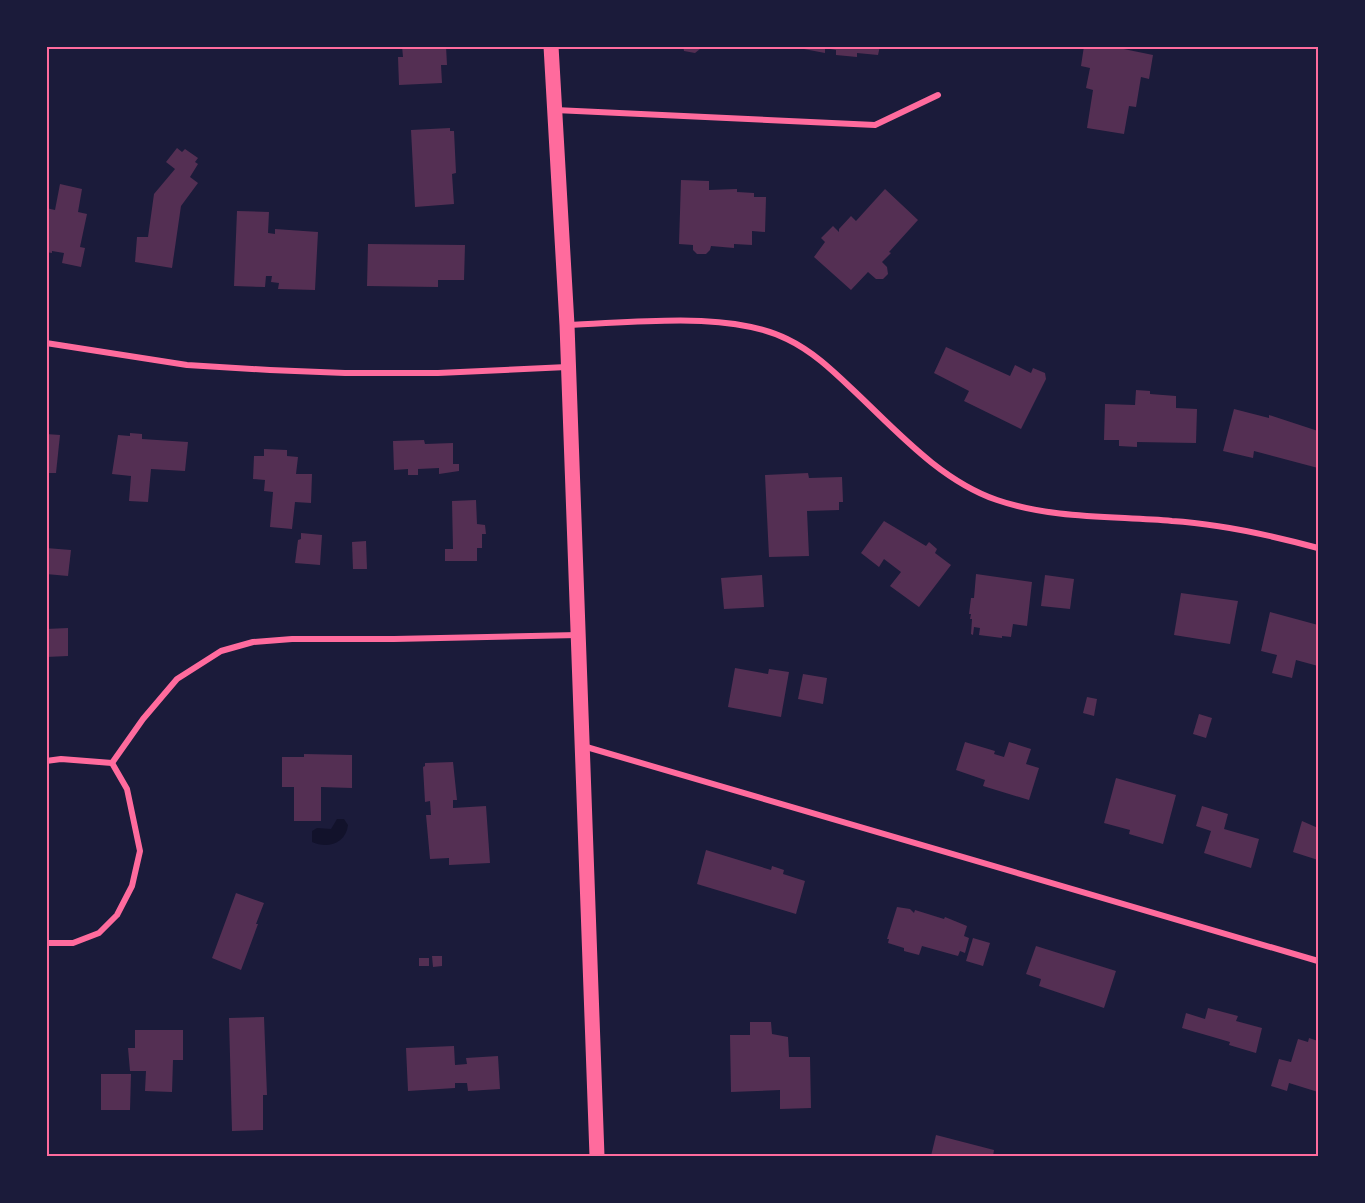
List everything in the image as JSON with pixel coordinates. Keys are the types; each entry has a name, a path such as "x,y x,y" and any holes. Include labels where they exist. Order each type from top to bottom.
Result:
{"main road":[{"path":"551,46 567,325 597,1156"}],"street":[{"path":"553,110 875,125 938,95"},
{"path":"567,325 684,321 723,323 758,329 785,338 809,351 942,471 967,487 995,500 1019,507 1061,513 1176,521 1262,533 1318,548"},
{"path":"46,343 187,365 270,370 427,373 568,367"},
{"path":"112,763 143,719 177,679 221,651 253,642 292,639 578,635"},
{"path":"582,746 1318,961"},
{"path":"46,760 112,763"},
{"path":"46,943 73,943 99,933 117,915 132,886 140,852 134,815 127,789 112,763"}],"shaded area":[{"path":"337,819 344,819 348,825 340,841 329,845 312,842 312,831 317,828 331,829"}],"building":[{"path":"402,46 446,46 447,65 441,65 442,83 399,85 398,57 403,57"},
{"path":"683,46 700,46 700,49 695,53 684,51"},
{"path":"788,46 880,46 878,55 857,53 857,57 836,55 836,50 825,48 825,53"},
{"path":"1084,46 1109,46 1153,55 1149,79 1141,77 1136,107 1129,106 1124,134 1087,128 1093,90 1086,88 1090,68 1081,66"},
{"path":"450,128 450,131 454,131 456,173 452,174 454,204 415,207 411,130"},
{"path":"177,148 182,152 185,149 198,158 195,162 198,164 190,177 198,183 181,206 172,268 135,262 137,237 148,237 154,194 175,169 166,162"},
{"path":"681,180 709,181 709,190 737,189 737,192 754,193 754,197 766,197 765,232 752,231 752,245 734,244 734,248 711,246 706,254 697,254 693,250 693,245 679,244"},
{"path":"60,184 82,189 78,212 87,214 80,247 85,248 81,267 62,263 64,253 46,252 46,208 55,210"},
{"path":"885,189 918,220 882,262 887,267 888,274 883,279 876,279 868,272 851,290 814,257 825,242 821,238 833,226 839,232 851,216 856,221"},
{"path":"237,211 269,212 268,233 275,234 275,229 318,232 315,290 278,289 279,283 271,282 272,276 266,276 265,287 234,286"},
{"path":"368,244 465,245 464,280 438,280 438,287 367,286"},
{"path":"946,347 1010,376 1015,365 1031,373 1033,368 1045,373 1046,379 1021,429 964,401 969,391 934,373"},
{"path":"1136,390 1150,391 1150,394 1176,396 1176,408 1197,409 1196,443 1137,442 1137,447 1119,446 1119,440 1104,440 1105,404 1135,405"},
{"path":"1234,409 1269,418 1269,415 1318,431 1318,468 1254,451 1253,458 1223,451"},
{"path":"130,433 142,434 142,439 188,442 185,471 151,469 148,502 129,501 131,476 112,474 118,435 130,436"},
{"path":"46,434 60,435 56,473 46,473"},
{"path":"424,440 425,444 453,443 453,464 459,464 459,471 439,474 439,468 418,469 418,475 408,475 408,469 394,470 393,441"},
{"path":"264,449 287,450 287,456 298,457 296,474 312,474 311,503 295,502 292,529 270,527 273,492 264,491 265,480 253,479 254,456 264,456"},
{"path":"808,473 809,478 842,477 843,502 839,502 839,510 807,511 809,556 769,557 765,475"},
{"path":"476,500 477,524 485,525 486,534 482,534 482,548 477,548 477,561 445,561 445,549 453,549 452,501"},
{"path":"884,521 926,546 929,542 937,549 935,553 951,565 919,607 890,586 901,572 884,559 879,567 861,553"},
{"path":"301,533 322,535 320,565 295,563"},
{"path":"366,541 367,569 353,569 352,542"},
{"path":"46,548 71,550 68,576 46,574"},
{"path":"976,574 1032,582 1027,626 1013,624 1011,637 979,635 980,628 974,627 973,635 971,634 972,619 969,614 971,598 974,598"},
{"path":"762,575 764,607 724,609 721,578"},
{"path":"1045,575 1074,579 1070,609 1041,606"},
{"path":"1181,593 1238,601 1230,644 1174,635"},
{"path":"1270,612 1318,625 1318,666 1296,660 1292,678 1272,673 1277,655 1261,651"},
{"path":"68,628 68,656 46,657 46,629"},
{"path":"735,668 768,674 769,669 789,672 781,717 728,707"},
{"path":"803,674 827,678 823,704 798,699"},
{"path":"1087,697 1097,699 1094,716 1083,713"},
{"path":"1199,714 1212,718 1206,738 1193,734"},
{"path":"965,742 995,751 994,754 1004,757 1009,742 1031,749 1026,764 1039,768 1029,800 983,786 985,780 956,770"},
{"path":"304,754 352,755 352,788 321,787 321,821 294,821 294,787 282,787 282,757 304,757"},
{"path":"453,762 457,800 453,800 453,808 486,806 490,863 449,865 449,858 430,859 426,815 431,815 430,801 425,802 423,767 425,763"},
{"path":"1116,778 1176,795 1163,844 1129,834 1130,830 1104,823"},
{"path":"1202,806 1228,814 1224,829 1259,839 1251,868 1204,853 1211,831 1196,826"},
{"path":"1302,821 1318,828 1318,860 1293,852"},
{"path":"706,850 771,870 772,866 784,870 783,874 805,881 796,914 697,884"},
{"path":"236,893 264,903 241,970 212,958"},
{"path":"897,907 910,909 914,913 915,910 944,919 945,917 967,926 964,936 969,938 965,953 960,951 958,956 922,946 919,955 888,943 889,939 887,939"},
{"path":"973,938 990,943 983,966 966,961"},
{"path":"1036,946 1116,971 1104,1008 1039,986 1041,979 1026,974"},
{"path":"432,956 442,956 442,966 433,967"},
{"path":"419,958 429,958 429,966 419,966"},
{"path":"1208,1008 1238,1016 1236,1021 1262,1028 1256,1053 1229,1045 1230,1042 1182,1028 1186,1013 1205,1019"},
{"path":"264,1017 267,1095 263,1095 263,1130 232,1131 229,1018"},
{"path":"750,1022 771,1022 772,1034 788,1037 789,1057 810,1057 811,1108 780,1109 780,1090 731,1092 730,1035 750,1035"},
{"path":"135,1030 183,1030 183,1060 173,1060 172,1092 145,1091 146,1071 130,1071 128,1048 135,1048"},
{"path":"1309,1038 1318,1041 1318,1092 1289,1083 1287,1091 1271,1086 1279,1059 1291,1062 1298,1039 1308,1042"},
{"path":"454,1046 455,1065 467,1064 466,1058 498,1056 500,1089 468,1091 467,1083 455,1083 455,1088 408,1091 406,1048"},
{"path":"101,1074 131,1074 130,1110 101,1110"},
{"path":"936,1135 994,1150 993,1156 931,1156"}]}
